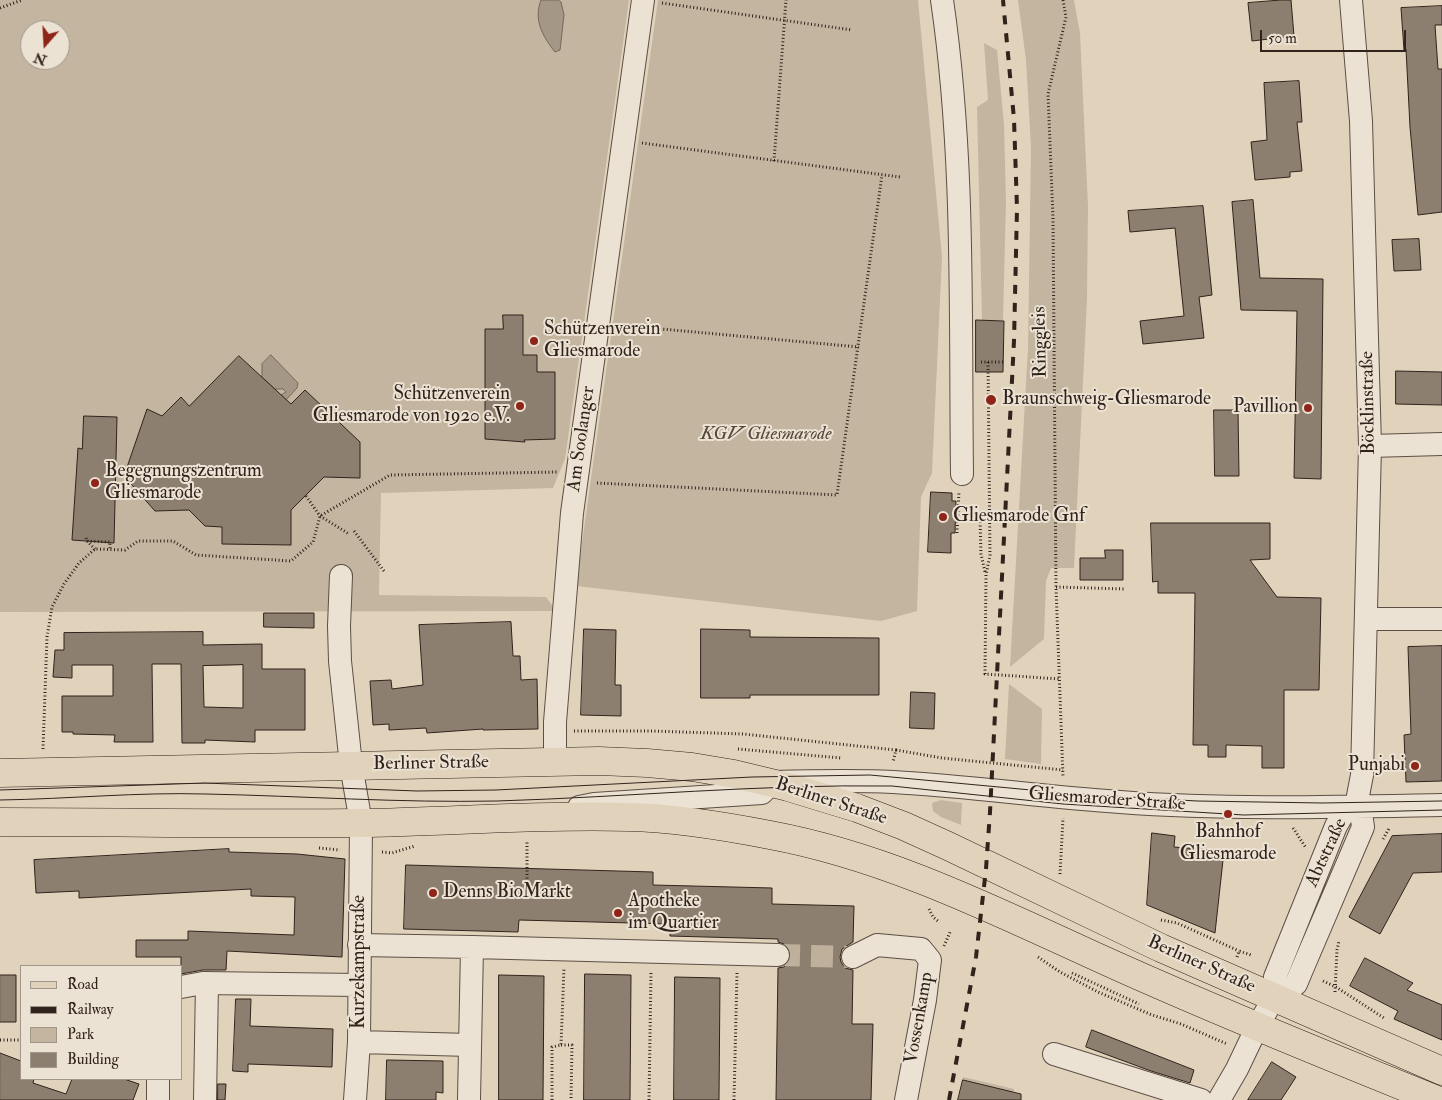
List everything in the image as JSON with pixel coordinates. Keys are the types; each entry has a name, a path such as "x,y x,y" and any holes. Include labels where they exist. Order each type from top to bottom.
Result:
{"main road":[{"name":"Berliner Straße","path":"0,773 351,765 555,752 683,766 743,776 817,795 904,826 1161,948 1442,1071"},
{"name":"Berliner Straße","path":"0,822 361,823 520,834 558,816 641,818 707,825 773,836 836,851 893,868 945,889 1257,1028 1437,1100"}],"street":[{"name":"Am Soolanger","path":"555,752 555,722 572,513 643,0"},
{"path":"942,0 952,75 956,147 960,250 962,474"},
{"name":"Böcklinstraße","path":"1351,0 1361,121 1370,446 1362,775 1356,806"},
{"path":"1370,446 1442,444"},
{"name":"Berliner Straße","path":"341,576 340,661 351,765 361,823"},
{"path":"1367,619 1442,618"},
{"name":"Gliesmaroder Straße","path":"772,782 841,780 896,782 1120,802 1193,806 1442,805"},
{"path":"520,834 594,804 762,793 772,782"},
{"name":"Abtstraße","path":"1219,1100 1274,998 1275,977 1336,826 1342,814 1356,806"},
{"name":"Kurzekampstraße","path":"355,1100 359,1042 361,823"},
{"path":"359,945 778,956"},
{"name":"Vossenkamp","path":"853,957 877,946 921,949 930,960 925,1000 906,1100"},
{"path":"469,1100 472,947"},
{"path":"182,986 207,983 359,986"},
{"path":"206,1100 207,983"},
{"path":"359,1042 470,1045"},
{"path":"1054,1054 1200,1100"},
{"path":"158,1080 158,1100"}],"path":[{"path":"0,8 22,0"},
{"path":"643,0 852,30"},
{"path":"774,161 786,0"},
{"name":"Ringgleis","path":"1063,0 1066,17 1048,94 1053,218 1056,587 1063,777"},
{"path":"623,141 900,177"},
{"path":"42,773 47,637 52,607 64,584 79,564 95,549 125,550 138,541 173,541 196,555 290,561 313,542 320,516 390,476 577,477 838,495 882,175"},
{"path":"598,323 859,347"},
{"path":"975,362 1004,362"},
{"path":"988,362 990,555 986,575 985,674 1060,679"},
{"path":"306,496 320,516 349,534"},
{"path":"957,533 958,500"},
{"path":"976,519 980,519 981,554 986,575"},
{"path":"354,531 384,571"},
{"path":"95,549 87,539 110,542 110,550"},
{"path":"1056,587 1126,589"},
{"path":"555,752 565,731 743,734 896,750 942,758 1063,770"},
{"path":"893,763 896,750"},
{"path":"1060,880 1063,811"},
{"path":"1292,827 1309,853"},
{"path":"520,834 527,882"},
{"path":"316,847 392,852 418,846"},
{"path":"933,917 939,922"},
{"path":"1160,920 1177,923 1251,955"},
{"path":"946,944 951,930"},
{"path":"561,1045 565,949"},
{"path":"1237,957 1239,951"},
{"path":"649,1100 651,952"},
{"path":"734,1100 737,955"},
{"path":"1036,956 1060,972 1098,992 1232,1046"},
{"path":"1323,981 1336,987 1392,1024"},
{"path":"1335,992 1336,987"},
{"path":"0,1040 20,1040"},
{"path":"552,1100 552,1047 561,1045 572,1046 571,1100"}],"green space":[{"path":"0,0 541,0 540,3 561,2 558,0 629,0 565,459 553,488 381,493 379,595 546,597 556,611 0,612"},
{"name":"KGV Gliesmarode","path":"658,0 918,0 942,257 932,473 921,497 917,611 881,621 576,586"},
{"path":"1018,0 1074,0 1080,33 1088,206 1087,299 1074,568 1051,568 1046,581 1044,639 1010,667 1028,348 1031,147 1026,60"},
{"path":"984,43 997,50 1004,124 1006,201 1003,320 982,320 977,107 988,100"},
{"path":"1009,684 1042,709 1041,764 1005,759"},
{"path":"941,800 962,803 961,825 941,817 933,811 932,803"},
{"path":"963,1077 1014,1089 1011,1100 958,1100"}],"shaded area":[{"path":"541,0 558,0 561,2 564,15 560,50 555,52 540,28 538,14"},
{"path":"271,355 298,383 297,388 286,400 281,395 286,392 283,389 275,389 262,377 262,364"}],"building":[{"path":"1291,0 1294,36 1252,41 1248,3"},
{"path":"1442,6 1442,25 1435,25 1438,69 1442,69 1442,212 1418,215 1410,127 1406,49 1404,50 1401,8"},
{"path":"1299,81 1302,122 1297,122 1302,171 1290,172 1290,177 1255,180 1251,142 1267,140 1264,83"},
{"path":"1253,200 1260,278 1323,279 1321,479 1294,478 1297,311 1241,310 1232,202"},
{"path":"1203,206 1212,295 1199,297 1204,338 1143,344 1140,321 1184,316 1175,228 1130,232 1128,211"},
{"path":"1419,239 1421,270 1394,271 1392,240"},
{"name":"Schützenverein Gliesmarode von 1920 e.V.","path":"503,315 523,315 523,355 537,355 537,372 555,372 555,439 524,440 525,442 485,439 485,329 503,329"},
{"path":"976,320 1004,321 1003,372 976,372"},
{"path":"239,356 291,404 305,390 360,442 360,478 324,477 291,510 291,545 222,544 222,527 205,526 189,510 155,511 124,476 147,409 162,416 181,397 189,406"},
{"path":"1396,371 1442,372 1442,405 1396,404"},
{"name":"Pavillion","path":"1214,410 1238,410 1239,476 1215,476"},
{"name":"Begegnungszentrum Gliesmarode","path":"84,416 117,417 114,543 72,540 78,448 82,449"},
{"name":"Gliesmarode Gnf","path":"931,492 952,493 952,501 956,501 955,533 951,533 951,553 928,552"},
{"path":"1151,523 1270,523 1270,559 1250,560 1277,597 1321,598 1319,690 1284,690 1284,768 1262,768 1262,746 1226,745 1226,757 1208,757 1208,745 1193,745 1195,593 1158,593 1158,581 1153,582"},
{"path":"1105,550 1123,550 1123,580 1080,580 1080,558 1105,558"},
{"path":"264,613 314,613 314,628 264,627"},
{"path":"511,622 513,656 520,656 521,680 537,679 538,729 483,729 427,733 426,728 389,730 389,724 373,725 370,681 391,680 392,689 423,685 419,625"},
{"path":"584,629 616,630 615,685 621,685 621,716 581,715"},
{"path":"701,629 750,630 750,637 879,638 879,695 750,695 750,698 701,698"},
{"path":"203,632 203,645 262,644 262,669 305,669 305,730 255,730 255,742 205,740 205,743 182,743 181,664 152,664 153,742 114,742 115,735 62,732 62,696 113,696 113,665 72,665 72,678 53,677 55,650 64,650 64,633","holes":["243,665 243,708 204,707 203,666"]},
{"path":"1442,646 1442,781 1406,782 1404,735 1411,734 1408,647"},
{"path":"911,692 935,693 934,729 910,728"},
{"path":"1152,833 1175,836 1174,847 1224,851 1215,933 1147,905"},
{"path":"1442,834 1442,872 1413,873 1380,934 1349,917 1392,836"},
{"path":"229,849 229,852 297,854 345,859 342,957 227,951 226,970 203,970 182,974 181,957 136,957 136,940 188,940 188,931 294,935 295,897 251,896 251,889 79,898 79,891 36,893 34,860"},
{"path":"406,865 653,872 653,885 772,888 772,904 854,906 853,942 842,949 840,957 845,968 853,970 852,1024 873,1024 871,1100 776,1100 778,968 784,967 789,962 791,955 789,948 778,942 778,939 670,936 670,924 519,920 518,932 404,929"},
{"path":"1365,958 1413,983 1407,990 1442,1005 1442,1040 1394,1019 1398,1011 1350,986"},
{"path":"585,974 631,975 630,1100 584,1100"},
{"path":"0,975 16,975 16,1022 0,1022"},
{"path":"499,975 544,976 543,1100 499,1100"},
{"path":"675,977 720,978 719,1100 674,1100"},
{"path":"236,999 251,999 250,1026 333,1029 332,1067 248,1064 248,1072 233,1071"},
{"path":"1092,1030 1194,1070 1190,1083 1086,1047"},
{"path":"0,1053 20,1061 20,1080 34,1080 33,1083 66,1094 72,1080 127,1080 139,1084 133,1100 0,1100"},
{"path":"387,1060 443,1061 443,1093 436,1092 436,1100 386,1100"},
{"path":"1272,1062 1296,1077 1281,1100 1248,1100"},
{"path":"963,1080 1021,1094 1021,1100 958,1100"},
{"path":"218,1084 226,1084 225,1100 218,1100"}],"tunnel":[{"path":"778,955 853,957"}],"tram line":[{"path":"0,790 204,783 417,791 496,790 752,777 870,775 1063,793 1197,801 1322,803 1442,801"},
{"path":"0,800 180,794 497,801 793,787 892,786 1063,804 1244,815 1442,810"}],"railway":[{"path":"949,1100 976,957 986,869 1014,341 1017,208 1014,119 1003,0"}],"place":[{"name":"Schützenverein Gliesmarode","path":"534,341"},
{"name":"Braunschweig-Gliesmarode","path":"991,400"},
{"name":"Schützenverein Gliesmarode von 1920 e.V.","path":"520,406"},
{"name":"Pavillion","path":"1308,408"},
{"name":"Begegnungszentrum Gliesmarode","path":"95,483"},
{"name":"Gliesmarode Gnf","path":"943,517"},
{"name":"Punjabi","path":"1415,766"},
{"name":"Bahnhof Gliesmarode","path":"1228,814"},
{"name":"Denns BioMarkt","path":"433,893"},
{"name":"Apotheke im Quartier","path":"618,913"}]}
